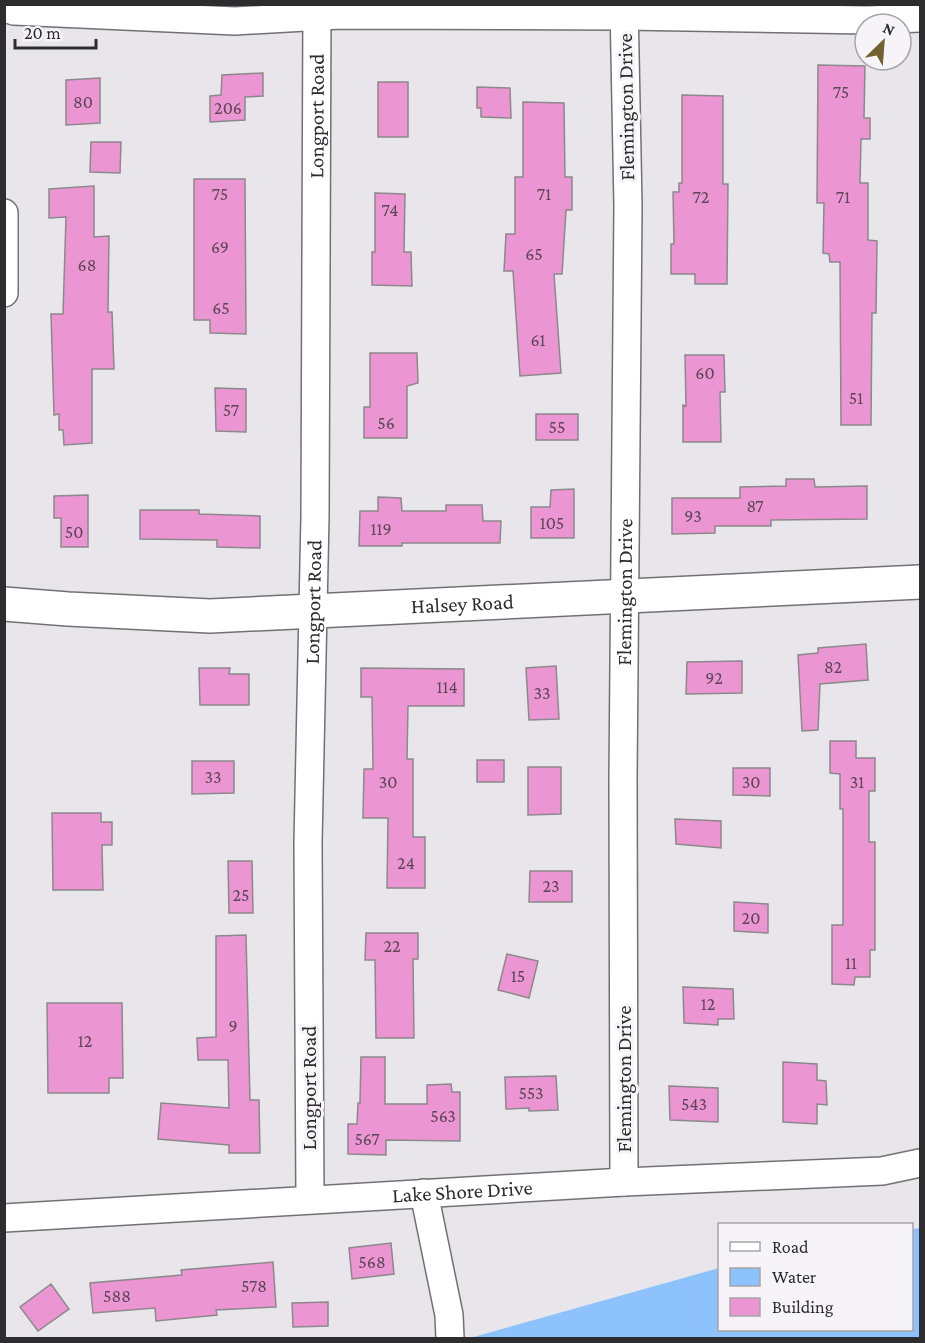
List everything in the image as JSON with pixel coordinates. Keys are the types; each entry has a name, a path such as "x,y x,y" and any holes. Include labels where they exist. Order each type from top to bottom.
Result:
{"street":[{"path":"4,8 14,11 235,21 317,11 624,10 867,20 921,18"},
{"name":"Flemington Drive","path":"624,10 628,206 624,597 624,1182"},
{"name":"Longport Road","path":"310,1199 308,843 315,516 317,11"},
{"path":"4,213 4,293"},
{"name":"Halsey Road","path":"4,604 210,616 921,582"},
{"name":"Lake Shore Drive","path":"4,1218 624,1182 882,1171 921,1163"},
{"path":"424,1193 450,1327"}],"water":[{"path":"920,1228 920,1338 470,1338 718,1268 718,1331 913,1331 913,1229"}],"building":[{"path":"818,65 853,66 853,72 865,72 864,118 870,118 870,139 861,139 860,183 868,183 868,240 877,241 876,313 872,313 871,425 841,425 840,262 830,262 829,254 823,253 824,203 817,203"},
{"path":"263,73 263,96 245,97 245,120 210,122 210,96 221,95 222,75"},
{"path":"100,78 100,123 66,125 66,80"},
{"path":"378,82 408,82 408,137 378,137"},
{"path":"477,87 510,88 511,118 481,117 481,108 477,108"},
{"path":"682,95 723,96 723,184 728,184 727,284 695,284 695,274 671,274 671,244 674,244 673,192 679,192 679,183 682,183"},
{"path":"523,102 564,103 565,177 572,177 572,210 566,210 562,274 554,274 561,373 520,376 513,271 504,271 506,234 515,234 515,177 523,177"},
{"path":"91,142 121,142 120,173 90,172"},
{"path":"194,179 245,179 246,334 210,333 210,320 194,320"},
{"path":"94,186 94,237 109,236 108,312 112,312 114,369 92,369 92,443 64,445 63,430 59,430 59,414 54,415 51,314 63,314 66,217 49,218 49,189"},
{"path":"375,193 405,194 404,252 411,252 412,286 372,285 372,252 375,252"},
{"path":"370,353 417,353 418,383 407,386 407,438 364,438 364,407 370,407"},
{"path":"685,355 724,355 725,392 720,392 721,442 683,442 683,405 686,406"},
{"path":"215,388 246,389 246,432 216,431"},
{"path":"536,414 578,414 578,440 536,440"},
{"path":"786,479 814,479 815,487 867,486 867,519 771,520 771,526 715,526 715,533 672,534 672,498 740,498 740,487 786,486"},
{"path":"574,489 574,538 531,538 531,507 550,507 551,490"},
{"path":"88,495 88,547 61,547 61,518 54,518 54,496"},
{"path":"378,497 401,498 402,511 446,511 446,505 482,505 483,521 501,521 500,543 402,543 402,546 359,546 360,511 378,511"},
{"path":"140,510 199,510 199,514 260,516 260,548 217,547 217,540 140,539"},
{"path":"866,644 868,680 820,684 818,730 802,731 798,655 818,653 818,648"},
{"path":"742,661 742,693 686,694 687,662"},
{"path":"556,666 559,719 529,720 526,668"},
{"path":"199,668 230,668 229,674 249,674 249,705 200,705"},
{"path":"361,668 464,669 464,706 408,706 407,759 413,759 413,837 425,837 425,888 387,888 388,818 363,818 364,769 373,769 372,697 361,697"},
{"path":"830,741 856,741 856,758 875,758 875,791 869,791 869,842 875,842 875,950 870,950 870,977 855,977 854,985 832,984 832,925 843,925 843,809 840,809 840,774 830,773"},
{"path":"477,760 504,760 504,782 477,782"},
{"path":"192,761 234,761 234,793 192,794"},
{"path":"528,767 561,767 561,814 528,815"},
{"path":"733,768 770,768 770,796 733,795"},
{"path":"52,813 101,813 101,822 112,822 112,845 102,845 103,890 53,890"},
{"path":"675,819 721,821 721,848 676,844"},
{"path":"228,861 252,861 253,913 229,913"},
{"path":"530,871 572,871 572,902 529,902"},
{"path":"734,902 768,904 768,933 734,931"},
{"path":"366,933 418,933 418,959 413,959 414,1038 376,1038 375,960 365,960"},
{"path":"246,935 250,1100 259,1100 260,1153 229,1153 229,1145 158,1139 161,1103 229,1108 228,1060 198,1060 197,1038 216,1037 216,936"},
{"path":"507,954 538,961 529,998 498,990"},
{"path":"683,987 733,989 734,1019 718,1019 718,1025 684,1023"},
{"path":"47,1003 122,1003 123,1078 109,1078 109,1093 48,1093"},
{"path":"361,1057 385,1057 385,1104 427,1104 427,1085 451,1084 452,1092 460,1092 460,1141 386,1140 386,1155 348,1154 348,1124 357,1124 358,1103 360,1103"},
{"path":"783,1062 817,1064 817,1080 826,1081 827,1105 817,1104 817,1124 783,1122"},
{"path":"556,1076 558,1110 506,1109 505,1077"},
{"path":"669,1086 718,1088 718,1122 670,1120"},
{"path":"391,1243 394,1274 352,1279 349,1248"},
{"path":"273,1262 276,1307 216,1310 217,1315 156,1321 155,1308 93,1313 90,1283 182,1275 181,1270"},
{"path":"51,1284 69,1309 38,1331 20,1307"},
{"path":"328,1302 328,1326 293,1327 292,1303"}]}
